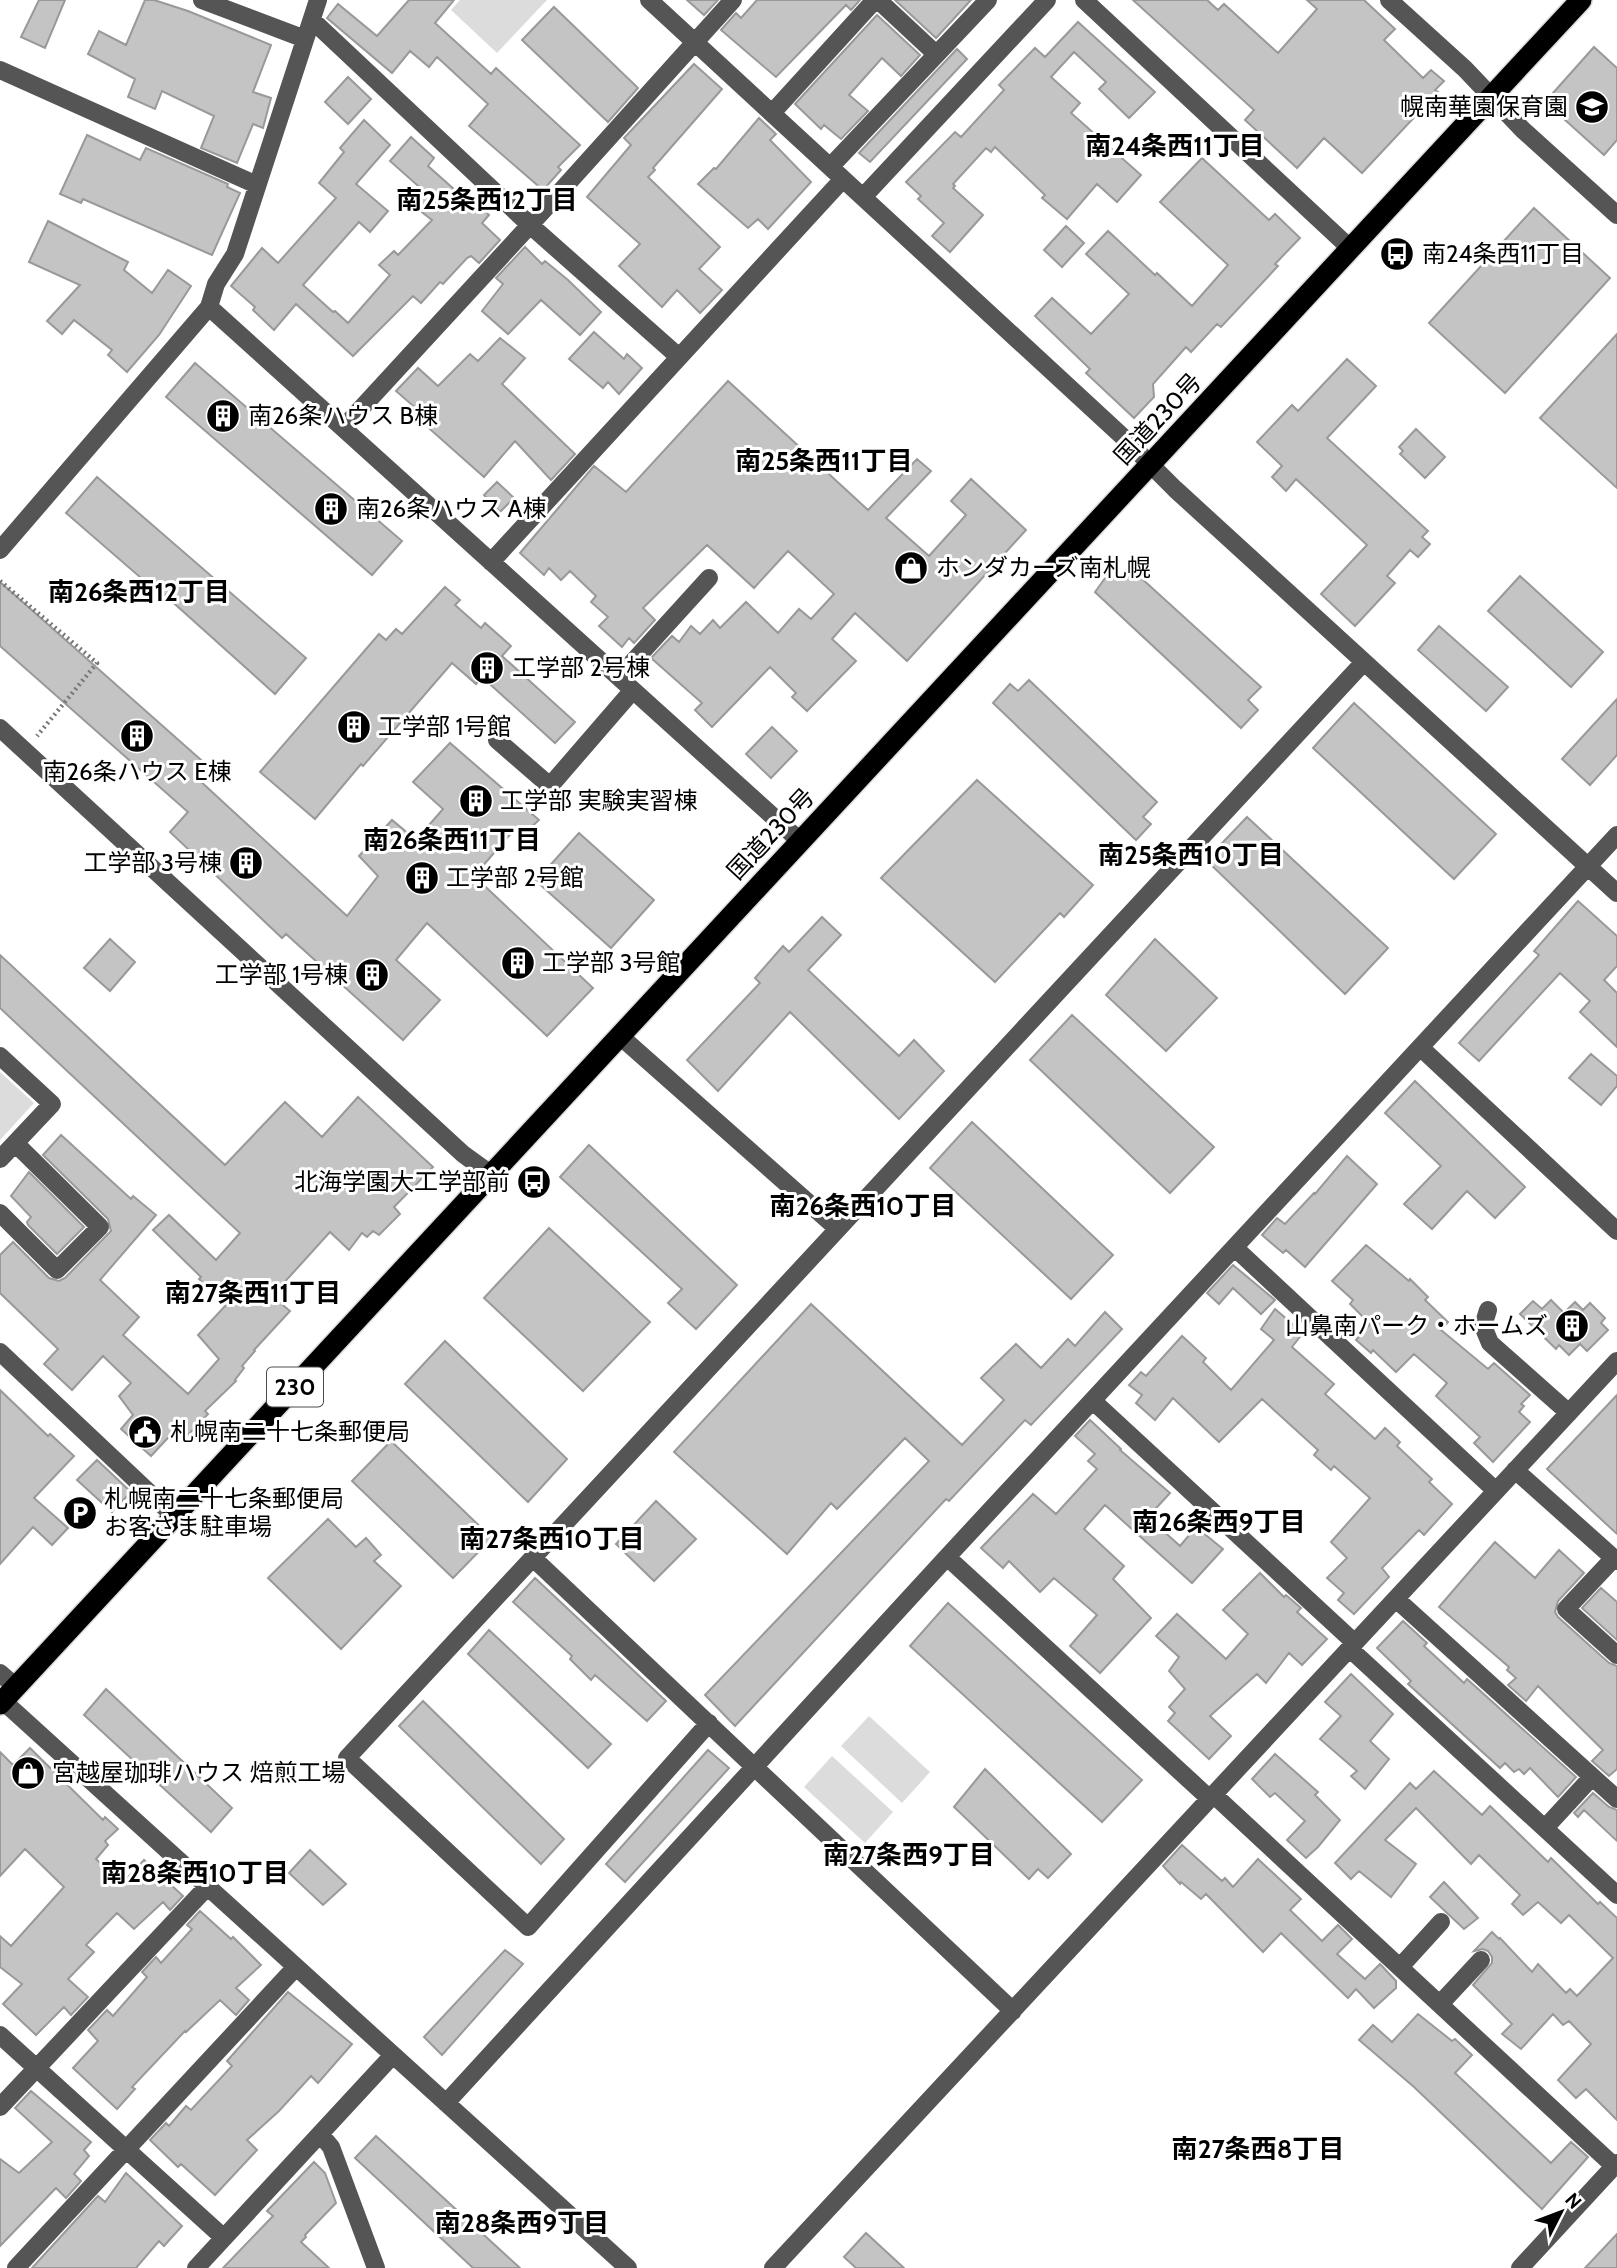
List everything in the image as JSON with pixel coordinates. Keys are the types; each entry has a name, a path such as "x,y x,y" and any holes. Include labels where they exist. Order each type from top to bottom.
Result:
{"highway":[{"name":"国道230号","path":"6,1698 1581,0"}],"street":[{"path":"202,0 305,38"},
{"path":"0,550 209,307 216,284 235,254 318,0"},
{"path":"649,0 1175,489 1617,893"},
{"path":"343,428 733,0"},
{"path":"772,113 876,0 936,54"},
{"path":"491,562 679,357 936,54 988,0"},
{"path":"863,197 1047,0"},
{"path":"1084,0 1351,249"},
{"path":"1390,0 1523,130 1617,215"},
{"path":"312,20 530,225 679,357"},
{"path":"0,70 257,185"},
{"path":"209,307 800,841"},
{"path":"619,677 709,578"},
{"path":"709,1723 528,1927 347,1758 1364,662"},
{"path":"497,740 550,786 633,690"},
{"path":"0,728 463,1154 492,1175"},
{"path":"446,2103 947,1557 1617,835"},
{"path":"620,1036 838,1229"},
{"path":"1421,1048 1617,1231"},
{"path":"0,1056 52,1104 0,1159"},
{"path":"0,1213 57,1270 100,1227 15,1143"},
{"path":"1235,1248 1496,1491"},
{"path":"1489,1310 1483,1326 1490,1343 1569,1413"},
{"path":"0,1352 174,1516"},
{"path":"773,2268 1617,1361"},
{"path":"1093,1401 1617,1895"},
{"path":"1515,1470 1615,1560 1566,1609 1617,1655"},
{"path":"947,1557 1616,2165 1520,2268"},
{"path":"533,1558 1013,2011"},
{"path":"1396,1599 1617,1800"},
{"path":"0,1673 6,1698 295,1968 628,2268"},
{"path":"1545,1828 1592,1777"},
{"path":"0,2107 208,1886"},
{"path":"1400,1967 1441,1922"},
{"path":"1440,2004 1481,1960"},
{"path":"16,2268 295,1968"},
{"path":"0,2035 223,2238"},
{"path":"196,2268 393,2055"},
{"path":"320,2134 331,2147 376,2268"}],"path":[{"path":"0,580 97,663 40,732"}],"shaded area":[{"path":"460,0 547,0 497,53 451,10"},
{"path":"0,1072 34,1103 0,1140"},
{"path":"869,1716 930,1772 902,1803 841,1746"},
{"path":"832,1756 893,1812 865,1843 804,1787"}],"building":[{"path":"39,0 65,0 45,48 21,37"},
{"path":"145,0 154,0 188,11 271,45 253,92 271,98 263,128 253,124 237,163 201,148 214,116 162,91 155,109 128,97 135,79 88,54 99,31 126,45"},
{"path":"409,0 454,0 435,23 491,74 496,68 580,145 558,167 561,170 543,190 469,126 488,104 437,57 429,67 410,51 392,73 327,18 338,4 377,36"},
{"path":"687,0 718,0 704,15"},
{"path":"757,0 860,0 851,10 846,5 776,77 721,30 736,13 741,18"},
{"path":"895,0 971,0 936,38"},
{"path":"1133,0 1207,0 1218,10 1224,4 1278,53 1317,9 1307,0 1364,0 1395,29 1384,40 1423,78 1431,70 1444,81 1435,90 1438,92 1362,173 1324,138 1297,168 1245,120 1254,110"},
{"path":"554,7 638,88 608,122 522,40"},
{"path":"877,15 920,55 901,76 882,58 849,95 868,111 841,139 824,125 821,129 795,104"},
{"path":"1078,22 1155,92 1129,118 1099,89 1106,82 1074,52 1051,77 1080,103 1071,113 1141,175 1117,202 1097,184 1067,219 1042,198 1045,195 995,147 991,152 986,148 953,184 953,188 983,215 950,252 932,236 944,223 918,199 921,196 906,182 955,132 961,137 1004,90 999,85 1035,48 1045,57"},
{"path":"1594,47 1617,68 1617,140 1604,155 1545,102"},
{"path":"957,49 967,59 870,162 859,153"},
{"path":"694,64 722,89 648,177 720,247 699,269 722,290 700,313 677,290 662,307 619,266 640,244 587,197 631,145 624,138"},
{"path":"348,77 371,99 348,124 325,102"},
{"path":"759,118 776,134 770,140 811,182 768,229 758,219 748,228 698,184 716,169"},
{"path":"364,120 390,145 356,184 388,211 370,232 359,222 303,285 333,312 348,323 390,275 379,265 394,251 398,255 432,220 414,206 425,192 390,161 411,137 434,158 428,166 473,206 476,202 489,215 482,223 500,240 479,263 471,256 467,258 421,303 413,296 353,356 296,304 274,330 253,310 255,307 231,286 262,248 278,263 336,198 319,183 344,152 340,148"},
{"path":"87,135 140,160 146,148 228,184 227,187 240,193 212,255 83,199 81,203 60,194"},
{"path":"1202,158 1269,220 1275,214 1300,238 1275,264 1278,266 1221,327 1217,324 1191,352 1186,347 1153,384 1154,397 1134,418 1086,373 1090,369 1035,316 1052,298 1091,334 1129,294 1086,254 1108,231 1192,306 1228,265 1160,202"},
{"path":"1534,208 1610,278 1505,393 1429,323"},
{"path":"48,221 128,262 124,270 152,293 168,270 191,286 159,335 127,372 108,355 112,350 74,320 62,334 47,321 80,285 29,262"},
{"path":"1066,226 1084,243 1062,267 1044,250"},
{"path":"525,247 542,264 545,261 568,280 601,312 580,335 541,300 508,334 482,311 503,284 496,278"},
{"path":"594,332 624,359 627,354 642,368 619,394 608,382 603,388 569,359"},
{"path":"1617,334 1617,488 1540,418"},
{"path":"500,338 525,358 502,384 575,454 551,480 515,441 484,477 423,423 427,418 396,391 418,368 438,386 470,354 478,361"},
{"path":"1347,359 1376,386 1327,438 1428,531 1422,537 1430,544 1418,557 1410,550 1387,576 1395,583 1355,626 1321,594 1367,545 1296,479 1286,491 1272,477 1282,466 1257,442 1292,405 1298,411"},
{"path":"195,363 402,541 372,575 166,397"},
{"path":"728,381 868,510 917,459 931,471 886,518 929,556 966,515 951,501 971,479 1026,530 907,661 855,613 832,639 856,661 807,711 792,697 796,693 770,667 712,727 695,710 702,703 651,658 672,636 679,642 691,626 700,634 713,620 720,628 746,602 778,633 799,609 811,619 834,594 788,551 754,588 707,545 643,608 655,620 634,643 629,638 622,647 599,626 608,617 591,602 596,596 570,571 561,580 549,568 544,575 520,553 594,466 626,492"},
{"path":"1416,429 1445,457 1425,478 1400,454 1403,451 1399,447"},
{"path":"97,477 306,658 275,694 158,589 156,591 66,513"},
{"path":"497,482 514,498 500,512 484,495"},
{"path":"1129,567 1261,687 1248,700 1258,710 1241,728 1095,592 1111,570 1120,578"},
{"path":"1520,576 1603,652 1571,687 1488,611"},
{"path":"0,582 209,767 198,779 347,916 378,876 359,856 392,820 416,840 443,809 413,782 450,743 539,820 529,829 514,830 474,876 593,988 547,1036 427,923 396,960 440,1000 403,1040 286,934 282,938 170,832 188,812 0,646"},
{"name":"工学部 1号館","path":"445,587 460,600 455,605 481,628 485,623 511,646 502,656 575,722 555,743 482,677 476,684 452,663 315,819 260,772 379,634 386,640 396,629 402,634"},
{"path":"1439,626 1508,687 1486,711 1418,650"},
{"path":"1029,680 1157,802 1143,817 1151,824 1136,840 993,703 1010,684 1018,691"},
{"path":"1617,699 1617,755 1590,785 1562,759"},
{"path":"1354,703 1496,834 1454,879 1313,748"},
{"path":"772,727 797,751 771,778 746,754"},
{"path":"977,780 1093,885 1064,917 1060,913 995,982 881,878"},
{"path":"1247,817 1388,948 1345,994 1206,860"},
{"path":"579,833 654,900 611,948 536,881"},
{"path":"1578,901 1617,936 1617,966 1604,980 1617,993 1617,1047 1580,1012 1590,1001 1560,973 1479,1061 1459,1043 1539,955 1534,951"},
{"path":"822,917 841,935 808,970 899,1056 914,1040 944,1071 899,1119 790,1012 718,1091 687,1060 760,983 755,978 783,946 789,952"},
{"path":"110,939 135,962 110,991 84,968"},
{"path":"1155,939 1217,998 1166,1051 1106,995"},
{"path":"0,955 225,1165 285,1102 322,1137 358,1097 433,1167 394,1207 400,1214 379,1235 373,1231 367,1237 362,1233 349,1250 330,1232 272,1296 290,1311 254,1350 242,1366 244,1368 236,1381 205,1411 208,1414 188,1435 179,1426 151,1456 121,1429 133,1415 119,1396 131,1383 103,1356 72,1390 44,1364 58,1349 0,1293 0,1255 13,1242 49,1278 59,1281 111,1231 108,1219 43,1155 61,1135 131,1199 133,1196 156,1215 100,1280 139,1317 123,1335 188,1394 219,1359 198,1335 227,1304 199,1279 201,1277 153,1230 169,1215 216,1260 240,1233 0,1008"},
{"path":"1072,1015 1214,1147 1170,1193 1030,1060"},
{"path":"1591,1054 1617,1076 1617,1086 1601,1105 1569,1078"},
{"path":"1415,1081 1525,1187 1495,1218 1467,1191 1432,1229 1404,1204 1441,1166 1385,1113"},
{"path":"972,1122 1113,1255 1071,1299 930,1168"},
{"path":"589,1145 737,1285 696,1329 668,1303 682,1289 560,1177"},
{"path":"1347,1156 1377,1184 1305,1267 1286,1250 1283,1253 1262,1235 1277,1218 1285,1224"},
{"path":"29,1172 84,1227 57,1254 28,1225 31,1217 11,1196"},
{"path":"549,1228 650,1322 583,1391 484,1298"},
{"path":"1366,1245 1409,1281 1410,1279 1428,1297 1425,1300 1448,1322 1441,1330 1488,1369 1494,1363 1530,1395 1521,1404 1524,1406 1519,1412 1530,1422 1493,1462 1474,1443 1480,1437 1436,1396 1447,1383 1414,1354 1396,1372 1373,1350 1371,1353 1356,1340 1370,1324 1350,1304 1353,1300 1332,1281"},
{"path":"1233,1265 1275,1300 1261,1314 1233,1288 1219,1304 1207,1293"},
{"name":"山鼻南パーク・ホームズ","path":"1551,1300 1564,1313 1575,1302 1583,1310 1590,1303 1605,1318 1601,1323 1608,1330 1587,1351 1580,1344 1569,1355 1559,1345 1556,1349 1520,1314 1533,1301 1542,1309"},
{"path":"811,1304 962,1445 1004,1400 981,1378 1016,1344 1041,1368 1068,1339 1075,1346 1105,1312 1122,1329 1031,1425 1025,1420 949,1501 946,1499 735,1726 705,1695 929,1461 905,1438 837,1509 831,1503 787,1554 674,1452"},
{"path":"1275,1309 1303,1333 1292,1347 1334,1384 1325,1394 1375,1439 1385,1428 1400,1442 1397,1446 1432,1479 1429,1482 1452,1504 1424,1535 1419,1530 1382,1568 1389,1577 1354,1614 1338,1600 1344,1593 1327,1578 1347,1558 1331,1542 1370,1498 1334,1466 1331,1470 1314,1455 1318,1450 1262,1399 1219,1442 1173,1398 1155,1420 1136,1403 1142,1395 1129,1385 1141,1372 1146,1376 1182,1336 1206,1358 1203,1362 1231,1390 1274,1340 1261,1329"},
{"path":"445,1341 567,1459 528,1502 405,1384"},
{"path":"0,1390 48,1436 50,1434 74,1456 34,1498 68,1528 52,1545 33,1527 0,1564"},
{"path":"1617,1395 1617,1534 1547,1469"},
{"path":"1090,1420 1170,1493 1148,1517 1180,1546 1196,1527 1223,1549 1192,1583 1105,1505 1084,1529 1124,1566 1113,1579 1151,1618 1100,1673 1070,1646 1097,1615 1054,1578 1040,1592 1009,1561 1003,1568 981,1548 1033,1494 1056,1514 1097,1469 1088,1461 1095,1454 1075,1436"},
{"path":"391,1441 492,1538 453,1578 352,1481"},
{"path":"97,1460 131,1492 112,1512 77,1480"},
{"path":"656,1501 696,1539 654,1581 616,1544"},
{"path":"328,1519 356,1547 366,1538 381,1555 374,1561 401,1586 341,1649 268,1578"},
{"path":"1495,1542 1535,1578 1559,1550 1584,1573 1558,1601 1555,1612 1609,1663 1617,1666 1617,1769 1609,1776 1592,1761 1603,1750 1538,1686 1526,1701 1508,1685 1516,1678 1507,1670 1509,1667 1439,1607"},
{"path":"1260,1573 1284,1597 1286,1595 1301,1608 1297,1612 1327,1639 1302,1665 1289,1653 1266,1683 1257,1674 1210,1716 1231,1736 1209,1759 1168,1721 1175,1713 1169,1707 1185,1689 1169,1671 1179,1657 1156,1636 1177,1614 1226,1659 1248,1634 1223,1610"},
{"path":"535,1578 666,1701 647,1721 595,1675 591,1680 570,1659 572,1656 513,1602"},
{"path":"1601,1588 1617,1602 1617,1640 1582,1608"},
{"path":"948,1603 1142,1780 1102,1822 910,1646"},
{"path":"1403,1621 1427,1643 1424,1646 1464,1683 1467,1679 1576,1777 1558,1797 1530,1768 1524,1774 1519,1769 1514,1772 1505,1763 1500,1768 1408,1684 1411,1681 1377,1648"},
{"path":"489,1630 611,1744 588,1768 468,1654"},
{"path":"1351,1674 1393,1714 1370,1741 1389,1759 1365,1789 1351,1776 1357,1771 1320,1739 1341,1716 1325,1702"},
{"path":"106,1689 232,1808 211,1832 84,1715"},
{"path":"423,1701 564,1839 541,1864 399,1726"},
{"path":"30,1748 103,1820 105,1817 118,1829 105,1841 108,1845 96,1859 122,1884 144,1860 183,1896 170,1910 163,1902 134,1929 117,1913 86,1945 94,1952 68,1979 88,1997 71,2015 64,2007 36,2035 3,2004 22,1984 0,1967 0,1936 11,1946 64,1887 25,1849 0,1876 0,1752 13,1765"},
{"path":"708,1750 729,1768 625,1882 606,1864"},
{"path":"1275,1754 1318,1792 1315,1795 1340,1820 1306,1858 1287,1840 1305,1821 1275,1793 1270,1797 1252,1779"},
{"path":"985,1769 1071,1854 1048,1878 1038,1869 1029,1879 954,1807"},
{"path":"1434,1771 1482,1815 1490,1806 1548,1862 1551,1858 1598,1904 1600,1902 1617,1918 1617,2120 1586,2089 1576,2098 1558,2080 1591,2044 1569,2021 1563,2025 1553,2014 1521,2049 1502,2034 1512,2024 1473,1985 1492,1963 1488,1951 1474,1951 1492,1932 1532,1972 1538,1964 1566,1993 1570,1989 1577,1996 1613,1958 1569,1915 1561,1923 1538,1902 1523,1915 1512,1904 1520,1895 1479,1855 1471,1864 1416,1808 1385,1840 1416,1864 1391,1897 1359,1871 1351,1879 1335,1863 1410,1783 1416,1789"},
{"path":"1593,1793 1609,1807 1617,1810 1617,1841 1584,1810 1578,1817 1574,1813"},
{"path":"1182,1845 1222,1881 1225,1878 1233,1887 1258,1859 1301,1899 1290,1910 1322,1941 1338,1925 1352,1939 1337,1954 1365,1979 1380,1964 1396,1981 1396,1988 1374,2008 1356,1989 1348,1998 1281,1933 1263,1952 1206,1894 1201,1899 1181,1882 1180,1884 1163,1866"},
{"path":"310,1850 346,1884 323,1905 289,1873"},
{"path":"1444,1882 1478,1918 1464,1929 1430,1897"},
{"path":"200,1911 231,1939 233,1937 261,1965 236,1988 249,2000 236,2015 220,2000 185,2031 132,2087 135,2089 117,2109 73,2068 98,2041 88,2030 107,2010 113,2016 147,1977 142,1972 156,1957 161,1963 192,1929 187,1925"},
{"path":"505,1950 523,1964 442,2055 424,2037"},
{"path":"288,1992 352,2044 318,2083 311,2076 279,2111 247,2140 257,2150 215,2195 181,2164 178,2167 150,2140 166,2123 169,2126 186,2106 191,2110 232,2066 227,2061"},
{"path":"1418,2014 1452,2041 1455,2039 1472,2055 1455,2073 1551,2163 1571,2142 1588,2157 1542,2209 1414,2087 1359,2040 1373,2025 1392,2042"},
{"path":"31,2091 91,2142 84,2150 89,2156 74,2174 81,2181 66,2198 56,2188 0,2246 0,2159 19,2173 52,2142 15,2108"},
{"path":"376,2136 520,2268 473,2268 355,2158"},
{"path":"314,2162 325,2173 336,2203 301,2242 329,2268 223,2268 273,2216 267,2211"},
{"path":"126,2173 182,2226 164,2246 159,2241 136,2268 32,2268 98,2196 105,2202"},
{"path":"866,2233 904,2268 856,2268 844,2257"},
{"path":"1617,2234 1617,2268 1585,2268"}],"place":[{"name":"幌南華園保育園","path":"1592,107"},
{"name":"南24条西11丁目","path":"1397,254"},
{"name":"南26条ハウス B棟","path":"223,416"},
{"name":"南26条ハウス A棟","path":"331,509"},
{"name":"ホンダカーズ南札幌","path":"911,568"},
{"name":"工学部 2号棟","path":"487,668"},
{"name":"工学部 1号館","path":"354,727"},
{"name":"南26条ハウス E棟","path":"137,736"},
{"name":"工学部 実験実習棟","path":"476,801"},
{"name":"工学部 3号棟","path":"246,863"},
{"name":"工学部 2号館","path":"422,878"},
{"name":"工学部 3号館","path":"518,963"},
{"name":"工学部 1号棟","path":"372,975"},
{"name":"北海学園大工学部前","path":"534,1182"},
{"name":"山鼻南パーク・ホームズ","path":"1572,1326"},
{"name":"札幌南二十七条郵便局","path":"145,1432"},
{"name":"札幌南二十七条郵便局 お客さま駐車場","path":"80,1513"},
{"name":"宮越屋珈琲ハウス 焙煎工場","path":"28,1773"}],"district":[{"name":"南24条西11丁目","path":"1175,146"},
{"name":"南25条西12丁目","path":"487,200"},
{"name":"南25条西11丁目","path":"824,461"},
{"name":"南26条西12丁目","path":"139,592"},
{"name":"南26条西11丁目","path":"452,840"},
{"name":"南25条西10丁目","path":"1191,855"},
{"name":"南26条西10丁目","path":"863,1206"},
{"name":"南27条西11丁目","path":"253,1293"},
{"name":"南26条西9丁目","path":"1219,1522"},
{"name":"南27条西10丁目","path":"552,1539"},
{"name":"南27条西9丁目","path":"909,1855"},
{"name":"南28条西10丁目","path":"195,1873"},
{"name":"南27条西8丁目","path":"1258,2149"},
{"name":"南28条西9丁目","path":"522,2223"}]}
